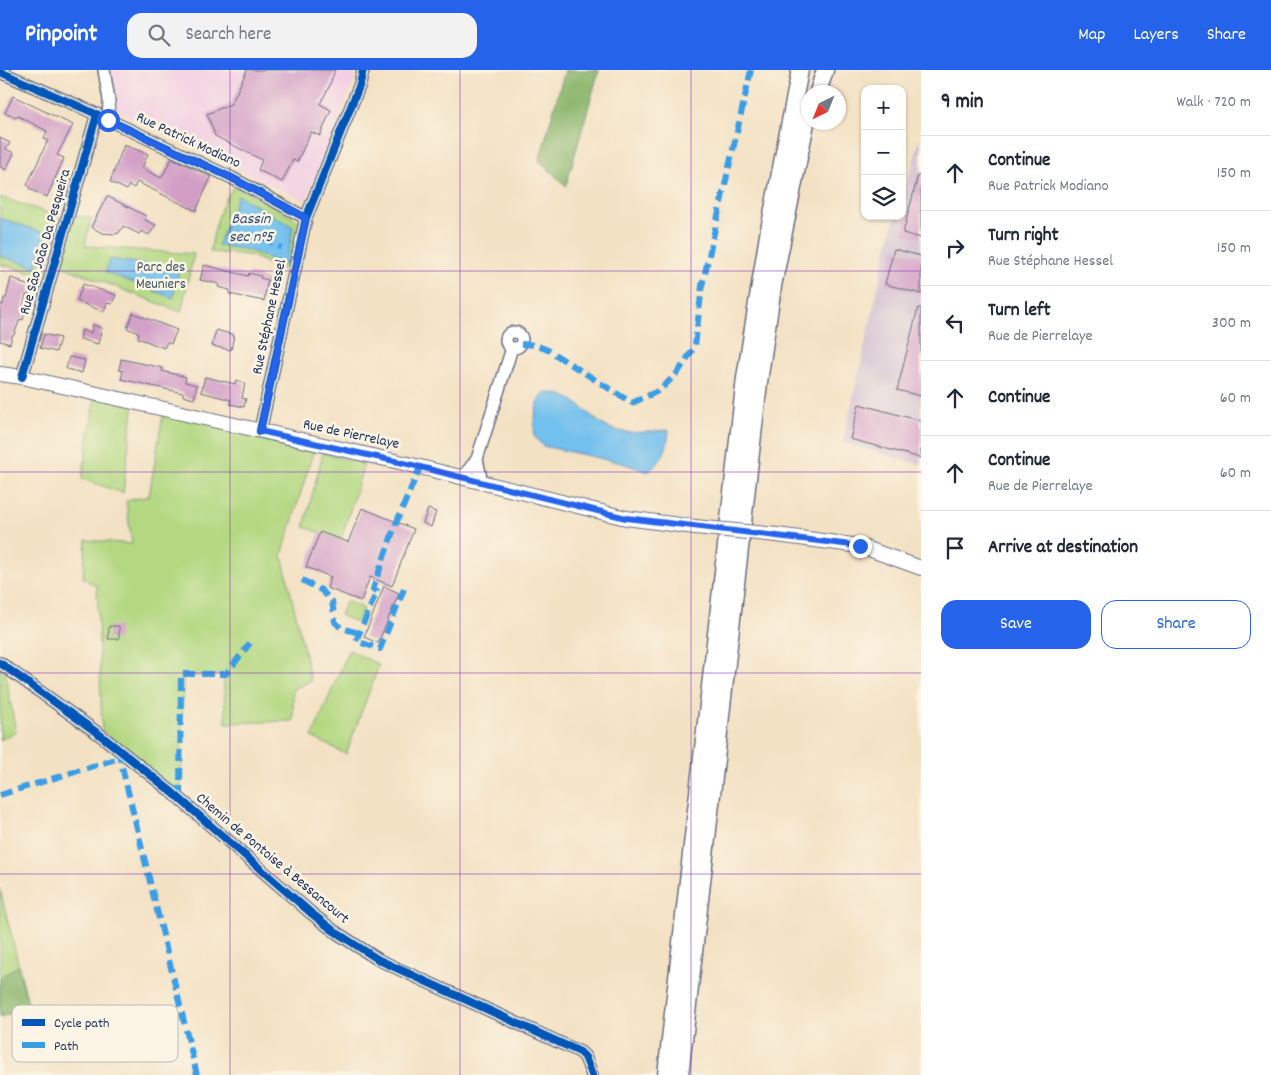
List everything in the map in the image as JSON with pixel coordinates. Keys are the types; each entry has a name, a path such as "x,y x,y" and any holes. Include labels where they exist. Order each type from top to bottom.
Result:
{"highway":[{"path":"815,85 818,70"},
{"path":"820,85 825,70"},
{"path":"666,1075 745,378 768,235 798,73"},
{"path":"680,1075 759,382 773,286 805,130"}],"main road":[{"name":"Rue de Pierrelaye","path":"0,374 22,377 408,464 626,518 860,546 921,568"}],"street":[{"name":"Rue São João Da Pesqueira","path":"22,377 102,117 109,100 104,70"},
{"name":"Rue Stéphane Hessel","path":"260,431 306,218 360,84 363,70"},
{"name":"Rue Patrick Modiano","path":"0,72 232,178 306,218"},
{"path":"462,478 477,459 512,348"},
{"path":"477,459 482,483"},
{"name":"Chemin de Pontoise à Bessancourt","path":"0,663 99,734 172,792 311,914 334,931 379,960 580,1052 585,1057 592,1075"}],"shaded area":[{"path":"110,70 352,70 355,78 305,201 116,110"},
{"path":"921,137 921,465 843,443 889,239 895,220 906,220 906,184"}],"green space":[{"path":"565,70 599,70 566,186 539,161"},
{"name":"Bassin sec n°5","path":"236,187 297,220 300,233 299,240 283,270 249,255 210,252 215,227 224,202 233,188"},
{"path":"0,197 61,217 45,277 0,264"},
{"name":"Parc des Meuniers","path":"70,215 91,218 85,246 194,254 181,312 59,265"},
{"path":"95,396 134,402 123,493 82,479"},
{"path":"164,409 314,449 282,555 311,681 293,689 293,721 226,723 223,675 183,676 181,789 175,798 102,730 97,586 83,578 86,540 132,544 126,501 149,496"},
{"path":"323,453 364,464 341,540 304,527"},
{"path":"346,601 363,608 357,623 340,615"},
{"path":"349,650 379,665 346,754 312,737"},
{"path":"0,665 7,671 5,673 16,732 0,740"},
{"path":"0,889 29,1005 12,1005 12,1013 0,1017"},
{"path":"17,966 28,1005 12,1005 12,1013 0,1017 0,978"}],"water":[{"name":"Bassin sec n°5","path":"238,195 293,227 286,265 248,250 218,245"},
{"path":"0,218 45,233 36,267 0,256"},
{"path":"110,259 179,269 173,298 105,272"},
{"path":"545,393 567,397 576,402 598,421 615,430 635,432 669,430 666,448 661,459 648,472 622,463 543,446 534,436 538,403"}],"building":[{"path":"247,70 335,70 320,104 331,110 320,136 311,132 297,162 293,160 282,182 258,170 262,160 215,136 207,114 231,104"},
{"path":"13,96 73,125 57,155 64,158 47,197 29,189 30,187 27,185 48,140 44,139 47,131 18,116 16,118 5,113"},
{"path":"0,138 10,143 6,149 14,153 6,170 0,167"},
{"path":"124,145 148,154 142,168 161,178 172,158 211,177 196,211 137,182 134,188 129,185 127,190 110,182"},
{"path":"918,175 921,176 921,238 903,233"},
{"path":"107,196 146,216 145,220 156,225 149,235 141,231 139,234 123,226 119,233 114,234 102,233 91,227"},
{"path":"894,249 921,256 921,294 885,284"},
{"path":"204,265 248,276 249,273 268,280 264,301 229,294 230,290 218,287 219,284 200,280"},
{"path":"11,278 31,286 29,295 26,295 22,311 25,311 23,320 20,319 10,344 0,341 0,304 3,305 4,298 6,298"},
{"path":"83,284 116,295 112,304 107,303 104,312 77,301"},
{"path":"918,308 921,308 921,396 897,390"},
{"path":"133,313 177,330 171,344 167,342 164,348 138,338 139,333 127,328"},
{"path":"93,325 102,328 98,344 80,339 82,330 91,333"},
{"path":"216,330 234,335 231,350 212,346"},
{"path":"44,334 60,338 56,352 40,348"},
{"path":"69,357 85,360 82,373 66,369"},
{"path":"121,359 163,368 162,371 186,377 185,382 197,385 194,399 183,396 183,393 121,379 123,371 119,370"},
{"path":"205,377 235,384 236,380 245,383 242,398 246,399 244,407 230,404 231,400 201,392"},
{"path":"859,404 921,421 921,458 850,439"},
{"path":"362,508 414,529 392,586 370,577 361,601 327,588 331,577 306,567 320,532 348,542"},
{"path":"428,509 436,512 431,527 423,523"},
{"path":"384,586 399,593 378,643 364,637"},
{"path":"109,626 119,626 119,639 108,639"}],"marked path":[{"path":"521,344 535,345 548,350 632,403 660,390 679,371 695,346 702,286 751,70"},
{"path":"263,237 281,248"},
{"path":"404,589 380,649 356,641 377,591 373,589 395,526 420,467"},
{"path":"302,580 321,590 332,601 335,622 341,628 359,633"},
{"path":"180,798 181,674 226,674 250,643"},
{"path":"118,750 197,1075"},
{"path":"0,795 119,758"}],"cycle path":[{"path":"260,431 306,218 360,84 363,70"},
{"path":"0,72 83,108 232,178 306,218"},
{"path":"22,377 97,114"},
{"path":"0,663 99,734 172,792 334,931 379,960 580,1052 585,1057 592,1075"}],"route":[{"path":"108,120 232,178 306,218 260,431 426,468 626,518 860,546"}]}
